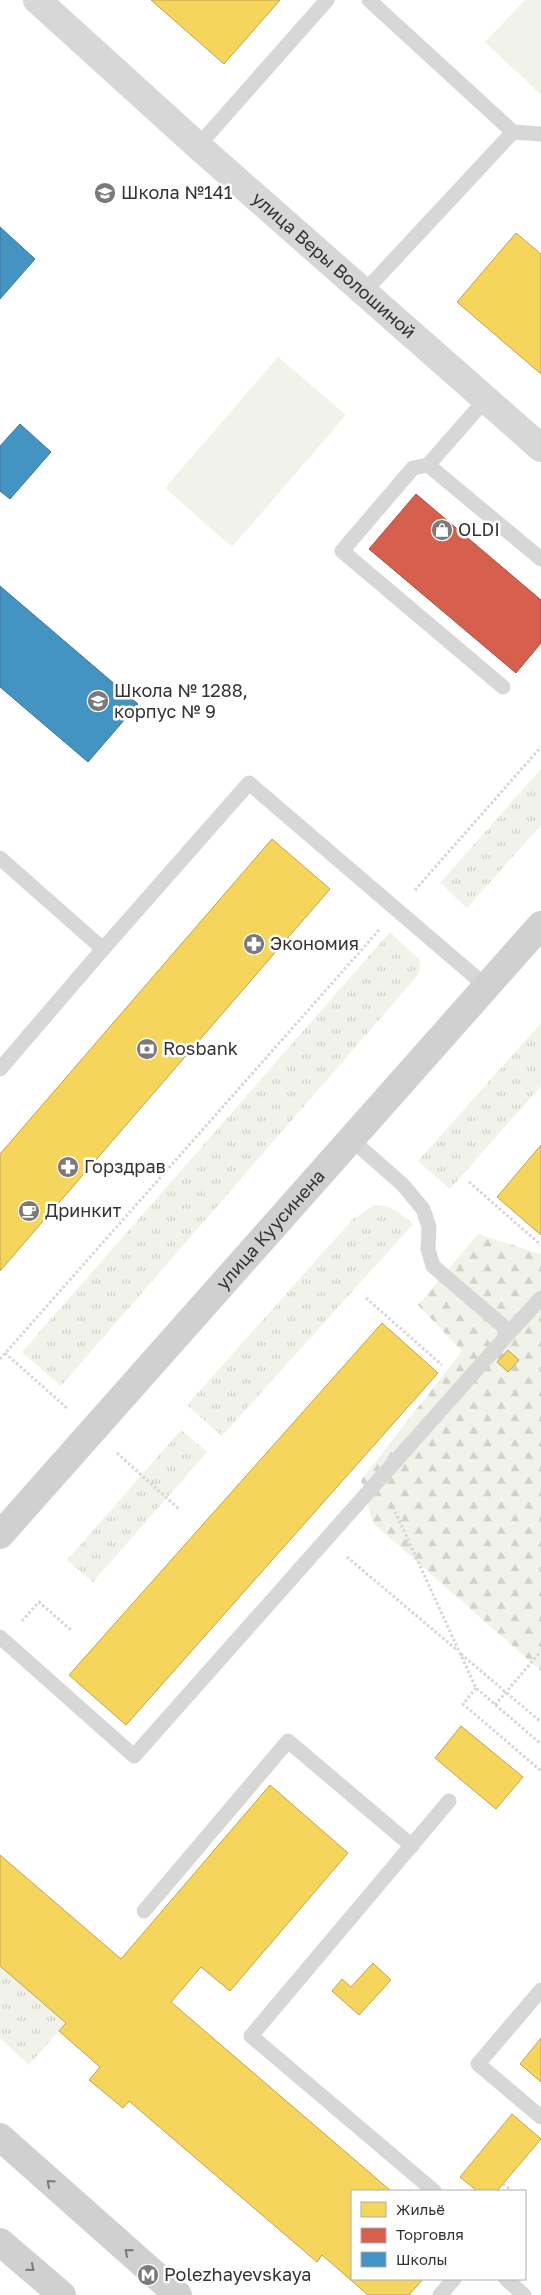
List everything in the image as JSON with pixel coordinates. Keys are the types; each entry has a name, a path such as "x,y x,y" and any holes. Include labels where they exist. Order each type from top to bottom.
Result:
{"main road":[{"name":"улица Куусинена","path":"0,1535 541,925"},
{"path":"0,2137 178,2295"},
{"path":"1,2246 62,2295"}],"street":[{"name":"улица Веры Волошиной","path":"37,0 198,146 541,448"}],"lane":[{"path":"198,146 327,0"},
{"path":"369,0 513,132 541,134"},
{"path":"364,292 513,132"},
{"path":"486,399 428,465 413,468 342,551 504,687"},
{"path":"428,465 541,559"},
{"path":"0,1069 249,783 486,988"},
{"path":"0,858 103,949"},
{"path":"352,1140 403,1185 424,1209 429,1227 428,1249 433,1266 510,1332"},
{"path":"2,1639 134,1756 541,1298"},
{"path":"144,1911 288,1741 412,1846"},
{"path":"433,2190 251,2036 449,1801"},
{"path":"541,1990 478,2064 541,2117"},
{"path":"440,2295 453,2280"},
{"path":"507,2280 524,2295"}],"path":[{"path":"0,1359 541,747"},
{"path":"470,1182 541,1245"},
{"path":"366,1298 464,1385"},
{"path":"389,1498 476,1688 541,1744"},
{"path":"346,1556 541,1722"},
{"path":"2,1639 40,1602 72,1631"},
{"path":"495,1705 541,1651"},
{"path":"476,1688 463,1704 541,1771"},
{"path":"503,2184 511,2190"}],"green space":[{"path":"525,0 541,0 541,95 485,42"},
{"path":"278,357 346,415 232,547 165,488"},
{"path":"541,769 541,825 467,908 440,883"},
{"path":"390,932 419,959 420,968 417,976 61,1386 22,1352"},
{"path":"541,1023 541,1086 450,1189 418,1161"},
{"path":"374,1205 390,1208 413,1224 222,1436 187,1405 352,1220"},
{"path":"478,1234 541,1254 541,1671 373,1523 361,1480 462,1351 418,1305"},
{"path":"181,1430 207,1452 93,1582 67,1560"},
{"path":"0,1966 66,2023 29,2065 0,2038"}],"building: Жильё":[{"path":"151,0 280,0 224,64"},
{"path":"516,233 541,254 541,374 457,302"},
{"path":"272,839 330,889 0,1271 0,1154"},
{"path":"541,1145 541,1235 497,1197"},
{"path":"382,1323 438,1373 126,1725 69,1675"},
{"path":"508,1350 519,1360 508,1372 497,1362"},
{"path":"461,1726 523,1777 496,1809 435,1758"},
{"path":"270,1785 348,1853 230,1991 201,1967 171,2002 390,2190 351,2190 351,2280 422,2280 409,2295 368,2295 322,2255 317,2262 129,2101 123,2108 89,2080 100,2067 59,2031 66,2023 0,1966 0,1855 121,1959"},
{"path":"373,1963 391,1980 359,2015 332,1991 342,1979 351,1987"},
{"path":"541,2038 541,2082 520,2064"},
{"path":"512,2114 541,2139 498,2190 476,2190 460,2177"}],"building: Торговля":[{"path":"416,494 541,600 541,643 516,673 369,549"}],"building: Школы":[{"path":"0,227 35,259 0,299"},
{"path":"20,424 51,452 10,499 0,491 0,446"},
{"path":"0,586 138,704 88,762 0,687"}],"place":[{"name":"Школа №141","path":"105,193"},
{"name":"OLDI","path":"442,530"},
{"name":"Школа № 1288, корпус № 9","path":"98,701"},
{"name":"Экономия","path":"254,944"},
{"name":"Rosbank","path":"147,1049"},
{"name":"Горздрав","path":"68,1167"},
{"name":"Дринкит","path":"29,1211"},
{"name":"Polezhayevskaya","path":"148,2275"}]}
